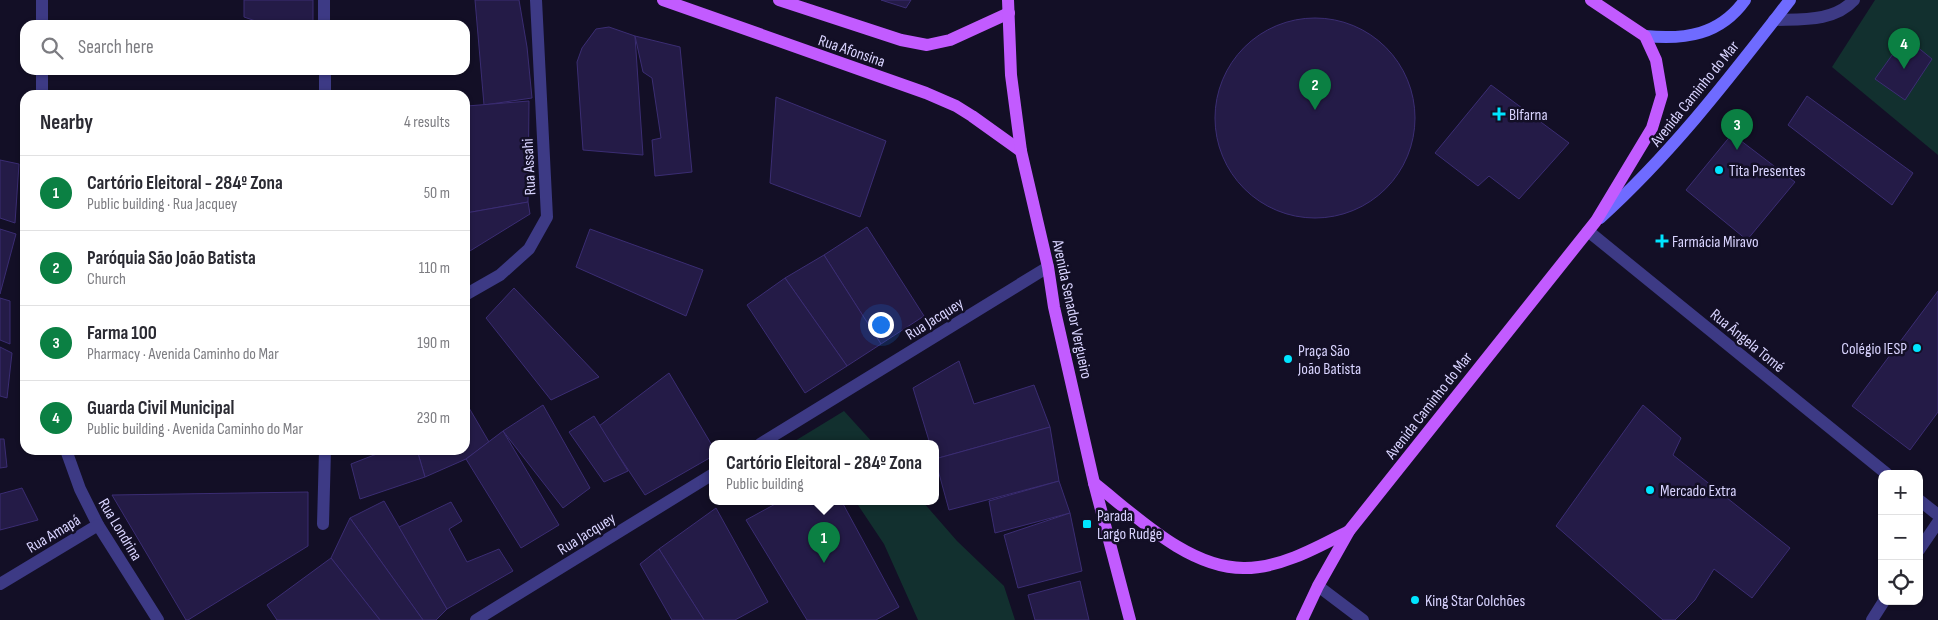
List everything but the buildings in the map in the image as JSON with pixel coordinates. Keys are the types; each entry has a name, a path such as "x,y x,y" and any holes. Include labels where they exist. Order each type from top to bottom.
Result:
{"main road":[{"name":"Rua Afonsina","path":"663,0 926,93 956,106 1021,151"},
{"name":"Rua Afonsina","path":"779,0 901,40 927,46 950,40 1008,6"},
{"path":"1590,0 1645,36"},
{"name":"Avenida Caminho do Mar","path":"1645,36 1670,39 1691,36 1720,26 1738,11 1745,0"},
{"name":"Avenida Caminho do Mar","path":"1592,226 1658,163 1719,91 1790,0"},
{"name":"Avenida Senador Vergueiro","path":"1008,6 1011,75 1021,151 1094,483 1130,620"},
{"name":"Avenida Caminho do Mar","path":"1302,620 1318,586 1349,531 1592,226 1652,128 1662,95 1656,60 1645,36"},
{"path":"1094,483 1170,541 1200,559 1216,565 1245,568 1272,564 1310,550 1349,531"}],"street":[{"path":"42,0 42,20"},
{"path":"324,0 324,20"},
{"name":"Rua Assahi","path":"470,291 500,275 529,249 547,217 536,0"},
{"path":"1774,20 1817,19 1835,14 1854,0"},
{"path":"42,75 42,90"},
{"path":"325,75 325,90"},
{"name":"Rua Ângela Tomé","path":"1592,226 1882,470"},
{"name":"Rua Jacquey","path":"767,440 1048,267"},
{"name":"Rua Londrina","path":"68,455 80,489 98,525 158,620"},
{"path":"324,524 325,455"},
{"name":"Rua Jacquey","path":"476,620 709,476"},
{"path":"1923,503 1938,515"},
{"path":"1923,544 1938,522"},
{"name":"Rua Amapá","path":"0,584 98,525"},
{"path":"1318,586 1362,620"},
{"path":"1872,620 1881,605"}],"green space":[{"path":"1875,0 1938,0 1938,155 1832,67"},
{"path":"844,411 870,440 797,440"},
{"path":"858,505 926,505 957,541 1004,586 1015,620 918,620 884,544"}],"place":[{"name":"Guarda Civil Municipal","path":"1904,69"},
{"name":"Paróquia São João Batista","path":"1315,110"},
{"name":"BIfarna","path":"1499,114"},
{"name":"Farma 100","path":"1737,150"},
{"name":"Tita Presentes","path":"1719,170"},
{"name":"Farmácia Miravo","path":"1662,241"},
{"name":"Colégio IESP","path":"1917,348"},
{"name":"Praça São João Batista","path":"1288,359"},
{"name":"Mercado Extra","path":"1650,490"},
{"name":"Parada Largo Rudge","path":"1087,524"},
{"name":"Cartório Eleitoral - 284º Zona","path":"824,563"},
{"name":"King Star Colchões","path":"1415,600"}]}
